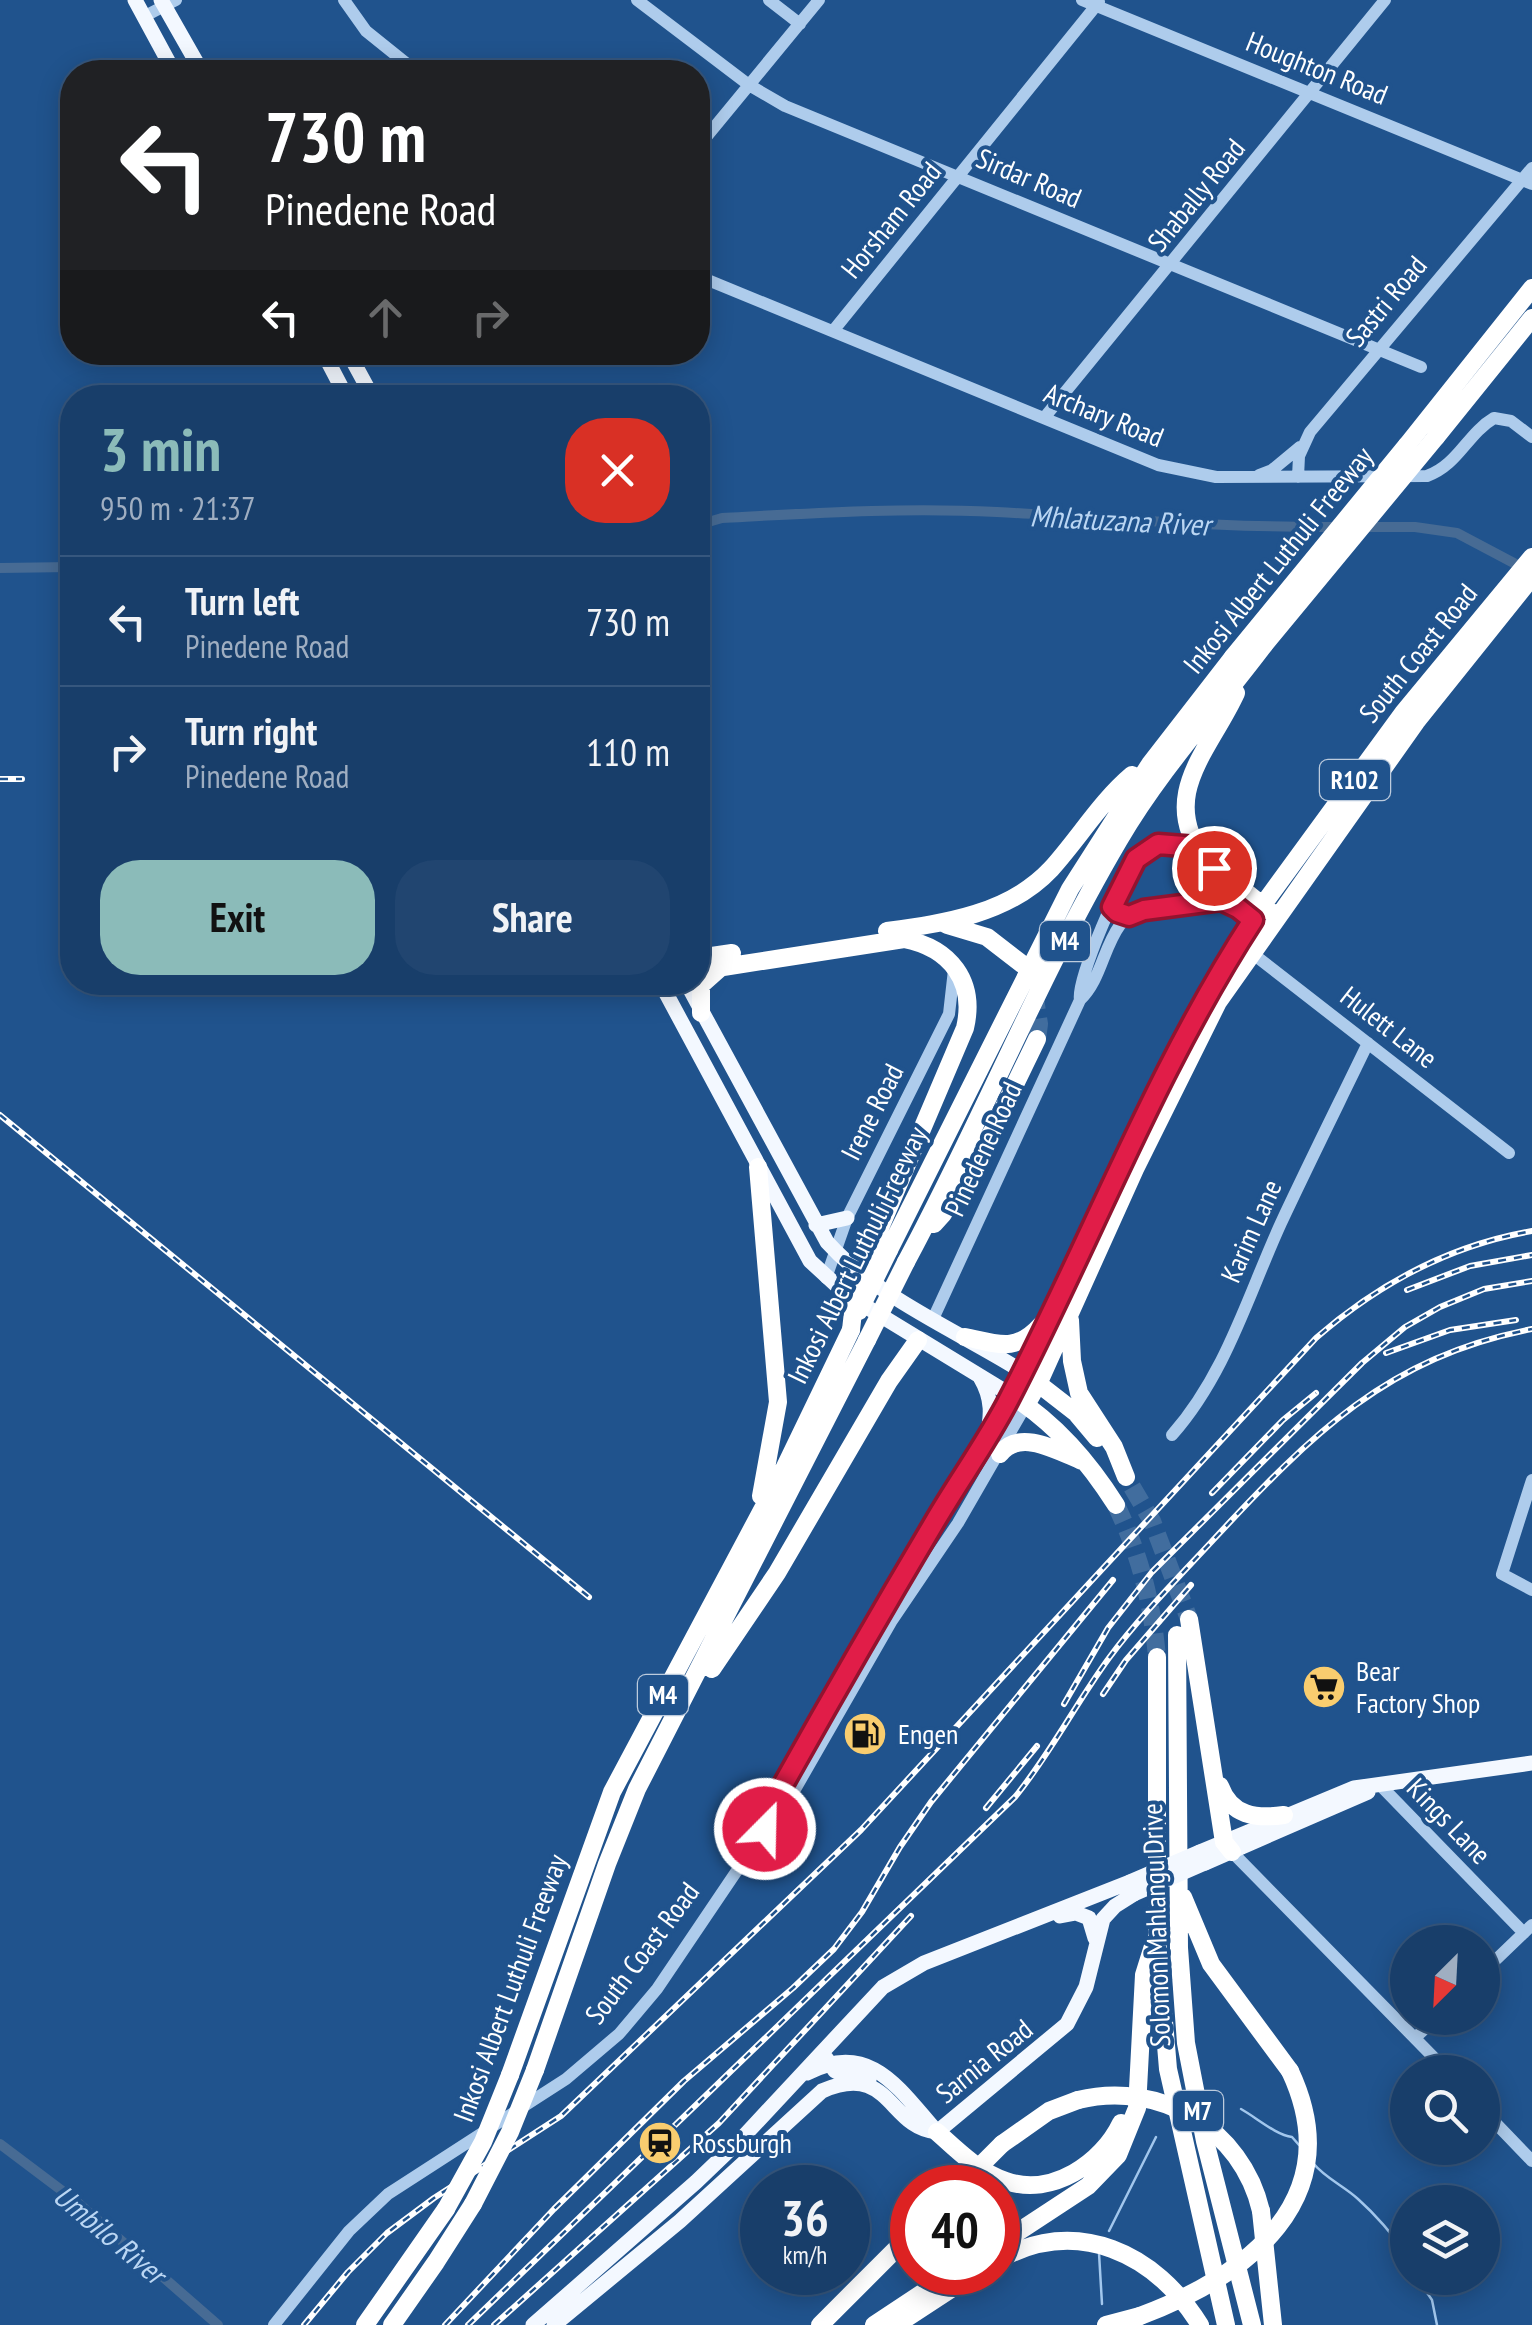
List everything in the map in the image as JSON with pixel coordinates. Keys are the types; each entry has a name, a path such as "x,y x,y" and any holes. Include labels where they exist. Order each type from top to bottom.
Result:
{"highway":[{"name":"Inkosi Albert Luthuli Freeway","path":"392,2325 472,2204 510,2132 618,1836 663,1740 1121,836 1240,662 1532,288"},
{"name":"Inkosi Albert Luthuli Freeway","path":"365,2325 446,2209 483,2142 612,1792 752,1531 850,1330 882,1246 1063,902 1150,764 1240,662 1264,644 1532,318"},
{"name":"South Coast Road","path":"1018,1400 1148,1122 1212,998 1264,918 1532,557"},
{"name":"South Coast Road","path":"1465,646 1532,578"},
{"path":"1240,662 1228,710 1194,768 1188,786 1187,823 1196,847 1264,918"},
{"path":"710,956 941,924 1002,904 1034,884 1125,781 1150,764"},
{"name":"South Coast Road","path":"1264,918 1282,880 1322,840"},
{"path":"1204,900 1212,887 1214,868"},
{"path":"1230,881 1259,884 1282,880"},
{"path":"941,924 987,937 1022,964"},
{"path":"710,968 904,939 930,947 954,968 969,998 965,1028 882,1246"},
{"path":"710,945 747,950"},
{"path":"710,976 728,964"},
{"path":"701,995 701,1014"},
{"path":"919,1238 943,1214 992,1130 1037,1039"},
{"path":"752,1531 772,1449 778,1402 758,1167"},
{"path":"965,1337 999,1344 1022,1342 1060,1314 1079,1393 1114,1448 1129,1482 1076,1413 1031,1378"},
{"path":"663,1740 777,1573 918,1340"},
{"path":"1018,1400 1073,1445 1116,1506"},
{"path":"1000,1454 1007,1445 1018,1441 1087,1463"},
{"path":"1189,1619 1228,1847"},
{"name":"Solomon Mahlangu Drive","path":"1177,1635 1178,1948 1190,2077 1252,2325"},
{"name":"Solomon Mahlangu Drive","path":"1157,1657 1157,1938 1173,2101 1226,2325"},
{"path":"1213,1762 1230,1806 1255,1817 1284,1815"},
{"path":"1106,2325 1189,2296 1242,2264 1274,2235 1301,2184 1308,2142 1304,2108 1290,2071 1211,1964 1180,1892"},
{"path":"1020,2231 1088,2186 1110,2166 1134,2118 1145,1967 1157,1938"},
{"path":"937,2132 968,2160 994,2176 1022,2184 1052,2182 1080,2170 1110,2142 1124,2118 1139,2065"},
{"path":"981,2165 1032,2121 1078,2100 1102,2095 1137,2096 1174,2107 1201,2122 1226,2143 1256,2190 1273,2325"},
{"path":"1020,2252 1046,2243 1093,2244 1114,2250 1159,2273 1176,2289 1200,2325"},
{"path":"820,2325 890,2254"},
{"path":"874,2325 919,2295"},
{"path":"896,2325 942,2295"}],"main road":[{"path":"135,0 168,60"},
{"path":"167,2 196,60"},
{"path":"669,995 798,1242 826,1278 1018,1400"},
{"path":"692,995 816,1224 834,1249 902,1301 1031,1378"},
{"path":"816,1224 847,1218"},
{"path":"980,1377 992,1409 986,1440"},
{"name":"Sarnia Road","path":"1228,1847 1284,1815 1354,1788 1532,1763"},
{"name":"Sarnia Road","path":"826,2057 883,1987 904,1972 1132,1888 1381,1786"},
{"name":"Sarnia Road","path":"880,2090 918,2129 937,2132 1067,2024 1086,1987 1095,1938 1109,1912 1132,1888"},
{"path":"1042,1918 1082,1914 1091,1919 1095,1938"},
{"path":"826,2057 838,2072 863,2077 880,2090"},
{"path":"533,2325 696,2182 798,2078 826,2057 880,2071 937,2132"},
{"path":"554,2325 680,2221 814,2097 829,2088 846,2085 880,2090"}],"street":[{"path":"344,0 366,31 396,60"},
{"name":"Sirdar Road","path":"637,0 749,84 786,106 1422,367"},
{"path":"768,0 800,24"},
{"path":"710,132 818,0"},
{"name":"Houghton Road","path":"1082,0 1098,3 1527,182"},
{"name":"Shabally Road","path":"1044,418 1385,0"},
{"path":"144,16 167,2"},
{"name":"Horsham Road","path":"833,331 1098,3"},
{"name":"Sastri Road","path":"1302,446 1378,349 1527,182 1532,168"},
{"name":"Archary Road","path":"710,281 1158,466 1189,474 1427,476 1450,464 1486,422 1494,418 1511,421 1532,436"},
{"path":"1298,477 1302,446"},
{"path":"1247,477 1272,470 1302,446"},
{"name":"Pinedene Road","path":"1080,1000 1078,989 1129,871 1146,850 1170,843 1196,847"},
{"path":"1112,907 1129,916 1204,900 1229,902 1264,918"},
{"name":"Pinedene Road","path":"934,1319 1080,1000 1090,992 1114,935 1129,916"},
{"name":"Hulett Lane","path":"1244,947 1508,1153"},
{"name":"Irene Road","path":"826,1278 847,1218 949,1014 955,987 954,968"},
{"name":"Karim Lane","path":"1172,1434 1195,1409 1221,1363 1281,1223 1368,1042"},
{"name":"South Coast Road","path":"276,2322 349,2231 388,2194 566,2079 619,2034 657,1988 765,1829 765,1817 784,1796 886,1619 908,1567 986,1440 1018,1400"},
{"name":"South Coast Road","path":"886,1619 922,1576 1000,1454 1018,1400"},
{"path":"1532,1480 1502,1574 1532,1590"},
{"path":"908,1567 922,1576"},
{"name":"Kings Lane","path":"1381,1786 1528,1929"},
{"path":"1228,1847 1432,2055"},
{"path":"1500,1956 1528,1929"},
{"path":"1415,2038 1418,2035"},
{"path":"1500,2128 1532,2161"}],"waterway":[{"name":"Mhlatuzana River","path":"710,522 928,510 1342,527"},
{"name":"Mhlatuzana River","path":"1364,527 1415,527 1457,533 1527,570"},
{"name":"Mhlatuzana River","path":"0,568 60,567"},
{"path":"1241,2109 1273,2130 1292,2137 1299,2145"},
{"path":"1109,2231 1156,2137"},
{"name":"Umbilo River","path":"0,2144 77,2202 218,2325"},
{"path":"1313,2163 1353,2194 1390,2234"},
{"path":"1099,2253 1102,2304"},
{"path":"1429,2295 1437,2325"}],"tunnel":[{"path":"1034,992 1037,1039"},
{"path":"1132,1487 1152,1521 1189,1619"},
{"path":"1116,1505 1144,1579 1157,1657"}],"railway":[{"path":"0,779 22,779"},
{"path":"0,1115 589,1597"},
{"path":"304,2325 387,2233 561,2116 861,1830 1316,1338 1365,1300 1417,1270 1473,1246 1532,1231"},
{"path":"1407,1290 1470,1266 1532,1255"},
{"path":"1064,1704 1108,1628 1152,1572 1362,1363 1405,1327 1440,1307 1484,1289 1532,1281"},
{"path":"1386,1353 1450,1330 1516,1320"},
{"path":"468,2325 1015,1797 1121,1642 1250,1501 1319,1434 1393,1380 1435,1359 1532,1329"},
{"path":"1212,1493 1283,1420 1316,1393"},
{"path":"445,2325 554,2209 684,2081 834,1949 931,1802 1113,1580"},
{"path":"1103,1694 1126,1660 1191,1585"},
{"path":"986,1808 1037,1746"},
{"path":"494,2325 719,2123 911,1916"}],"place":[{"name":"Bear Factory Shop","path":"1324,1687"},
{"name":"Engen","path":"865,1734"},
{"name":"Rossburgh","path":"660,2143"}],"route":[{"path":"765,1829 765,1817 804,1748 1004,1410 1158,1086 1206,995 1253,920 1221,900 1144,910 1129,916 1112,907 1136,859 1158,844 1196,847 1214,868"}]}
